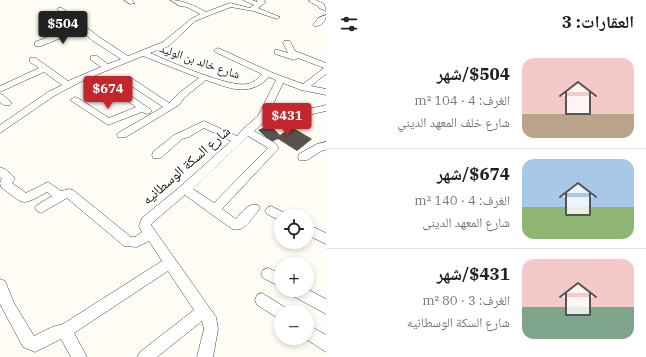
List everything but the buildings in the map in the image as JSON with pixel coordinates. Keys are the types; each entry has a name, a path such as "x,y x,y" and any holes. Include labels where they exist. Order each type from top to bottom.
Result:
{"street":[{"path":"173,0 182,5 188,5 206,14"},
{"path":"246,0 277,17"},
{"path":"313,0 312,1 321,4 321,6 326,9"},
{"path":"0,130 68,85 107,67 144,54 172,40 193,20 232,5 248,10 257,5"},
{"path":"60,9 96,40 128,60"},
{"path":"317,24 321,21 320,19 326,16"},
{"path":"38,44 63,34 58,30 78,24"},
{"path":"286,44 292,52 293,59"},
{"path":"218,50 280,80 304,88 326,92"},
{"path":"278,52 293,59 326,66"},
{"name":"شارع خالد بن الوليد","path":"144,54 170,65 235,87 252,87 267,74"},
{"path":"94,58 107,67"},
{"path":"33,60 68,85"},
{"path":"0,89 44,69"},
{"path":"304,88 326,70"},
{"path":"122,135 176,103 182,95 205,77"},
{"path":"127,79 169,107"},
{"path":"280,80 262,118 291,116 326,108"},
{"path":"109,84 154,116"},
{"path":"75,100 108,122 142,108"},
{"name":"شارع السكة الوسطانيه","path":"150,234 145,226 146,221 184,189 262,118"},
{"path":"157,155 178,137 185,135 204,124 237,140"},
{"path":"214,210 274,148 246,131"},
{"path":"303,157 322,146 326,146"},
{"path":"0,171 8,179 5,184 24,199 48,186 60,196"},
{"path":"184,189 234,224 238,225 254,208"},
{"path":"41,208 60,196 69,193 128,242 137,242 150,234 211,322 205,357"},
{"path":"314,233 326,239"},
{"path":"0,285 8,307 28,342 31,344 39,343 58,332 65,330 170,263"},
{"path":"268,274 274,278"},
{"path":"308,297 326,307"},
{"path":"262,300 274,308"},
{"path":"145,357 204,311"},
{"path":"65,330 80,357"},
{"path":"314,336 326,344"}]}
